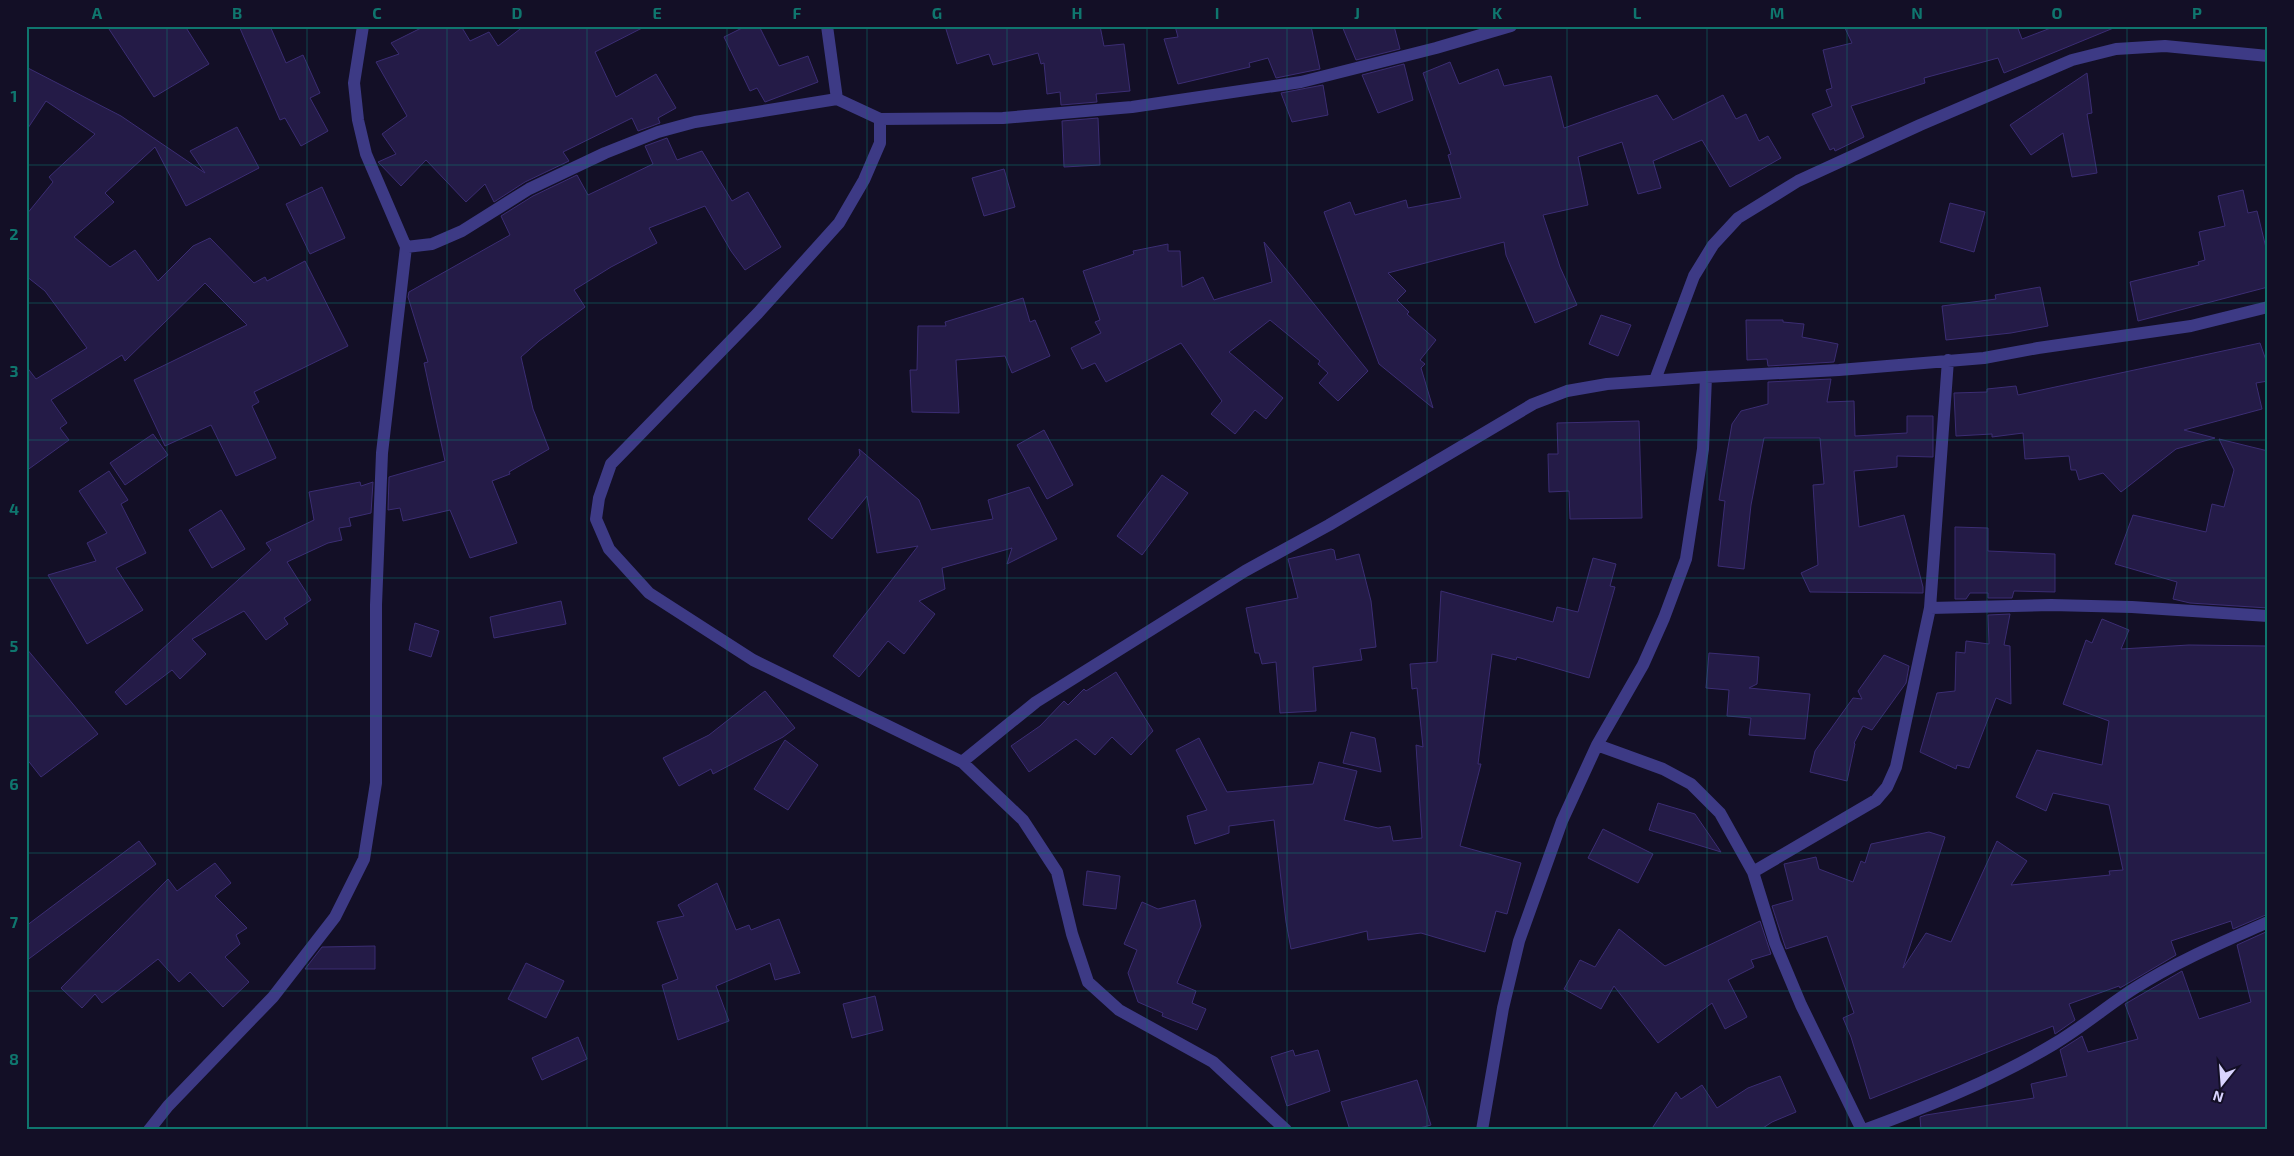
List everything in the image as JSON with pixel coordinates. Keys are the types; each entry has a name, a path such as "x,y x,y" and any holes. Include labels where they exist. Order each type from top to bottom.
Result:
{"street":[{"path":"149,1130 168,1106 273,996 335,917 364,859 376,783 376,605 382,453 406,247 366,154 358,120 354,83 363,26"},
{"path":"827,26 836,99"},
{"path":"406,247 432,244 462,231 529,189 658,132 695,122 836,99 880,120 1003,118 1132,107 1301,82 1436,48 1511,26"},
{"path":"1655,380 1694,276 1713,245 1738,218 1798,181 1929,121 2072,60 2116,49 2165,46 2268,56"},
{"path":"880,120 880,143 864,180 839,223 758,313 612,464 599,498 596,519 609,549 649,593 753,660 962,762 1023,820 1057,872 1072,934 1088,982 1119,1010 1213,1062 1286,1130"},
{"path":"962,762 1036,702 1245,571 1329,525 1533,404 1566,391 1607,384 1655,380 1839,370 1984,358 2038,348 2191,326 2268,307"},
{"path":"1753,872 1876,800 1887,787 1896,767 1930,608 1948,360"},
{"path":"1482,1130 1502,1008 1519,941 1562,821 1598,745 1643,665 1664,618 1686,559 1704,449 1706,377"},
{"path":"1930,608 2069,605 2268,616"},
{"path":"1598,745 1664,769 1691,784 1720,813 1753,872 1775,944 1801,1005 1863,1130 1927,1106 2055,1044 2144,983 2193,956 2268,922"}],"building":[{"path":"107,26 185,26 209,64 154,97"},
{"path":"239,26 270,26 286,63 303,55 320,93 310,98 328,131 301,146 285,118 280,120"},
{"path":"425,26 461,26 470,41 489,32 498,46 524,26 646,26 595,52 616,97 656,74 676,108 658,118 660,123 638,131 632,118 563,152 569,161 525,182 494,202 485,184 466,202 426,160 401,186 378,162 396,154 382,134 407,116 376,62 399,54 391,43"},
{"path":"746,26 759,26 779,66 808,56 818,82 765,102 757,88 750,91 724,37"},
{"path":"945,26 1100,26 1104,46 1124,44 1130,91 1096,94 1097,102 1061,105 1060,92 1047,94 1044,63 1041,64 1038,53 993,65 989,54 957,64"},
{"path":"1175,26 1311,26 1320,69 1276,78 1268,58 1249,63 1250,67 1178,84 1164,39 1178,37"},
{"path":"1342,26 1394,26 1400,49 1356,60"},
{"path":"1844,26 2017,26 2022,39 2056,26 2116,27 2004,73 1998,58 1924,78 1925,83 1851,106 1864,137 1835,151 1834,148 1830,150 1812,114 1832,106 1826,90 1832,88 1823,50 1852,43"},
{"path":"1450,62 1459,84 1498,69 1504,86 1551,76 1564,128 1657,95 1673,120 1723,95 1736,119 1746,114 1759,141 1768,136 1781,158 1730,187 1702,140 1653,161 1661,188 1638,194 1622,142 1578,157 1588,205 1543,215 1560,267 1577,305 1535,323 1506,255 1504,242 1388,273 1406,291 1397,300 1409,312 1407,314 1436,340 1420,360 1425,364 1421,368 1433,408 1379,364 1324,212 1350,202 1355,215 1406,200 1408,208 1461,198 1448,155 1451,154 1423,73"},
{"path":"1404,64 1413,100 1378,113 1362,75"},
{"path":"26,67 121,116 205,173 190,151 237,127 259,168 186,206 155,147 105,193 114,202 74,237 110,267 135,250 158,281 193,246 210,238 254,283 265,277 267,281 305,261 348,346 254,392 259,402 252,406 276,458 236,476 211,425 165,446 134,380 247,325 205,283 125,361 122,355 51,400 67,423 60,428 69,440 26,471 26,366 36,379 87,348 45,291 26,276 26,215 53,182 49,177 95,134 46,101 26,131"},
{"path":"2087,73 2092,113 2087,114 2097,173 2072,177 2063,133 2031,155 2010,125"},
{"path":"1323,85 1328,115 1292,122 1281,93"},
{"path":"1098,118 1100,165 1064,167 1062,121"},
{"path":"667,138 677,160 702,151 732,201 748,192 781,247 745,270 731,251 705,206 649,228 657,243 611,267 574,290 585,307 539,341 521,357 533,409 549,449 509,472 510,474 492,481 517,543 470,558 450,510 403,521 400,508 388,510 389,477 445,461 424,363 428,362 408,297 409,292 510,235 501,216 533,196 577,175 588,195 653,164 645,146"},
{"path":"1004,169 1015,207 984,216 972,178"},
{"path":"322,187 345,238 310,254 286,204"},
{"path":"2243,190 2248,213 2257,211 2268,256 2268,287 2138,321 2130,282 2199,265 2198,262 2205,260 2199,232 2225,226 2218,196"},
{"path":"1950,203 1985,212 1974,252 1940,242"},
{"path":"1264,242 1368,371 1338,401 1319,383 1328,373 1318,364 1320,361 1270,320 1229,352 1283,398 1266,419 1255,410 1235,434 1211,414 1222,401 1181,343 1106,382 1095,363 1082,369 1071,348 1101,333 1095,322 1100,320 1083,271 1134,254 1133,251 1168,244 1168,251 1180,251 1182,287 1203,277 1214,300 1272,282"},
{"path":"2040,287 2048,326 2011,333 1946,340 1942,306 1996,299 1995,295"},
{"path":"1023,298 1030,322 1035,320 1050,356 1012,373 1005,356 956,360 959,413 912,412 910,370 917,370 918,326 946,326 945,322"},
{"path":"1601,315 1631,325 1618,356 1589,344"},
{"path":"1746,320 1783,320 1783,322 1804,324 1802,337 1838,344 1834,362 1768,366 1767,359 1747,360"},
{"path":"2260,343 2268,366 2268,381 2256,383 2262,409 2184,430 2215,438 2176,449 2121,492 2103,473 2079,480 2076,470 2071,470 2069,456 2025,459 2023,433 1992,437 1992,434 1956,436 1954,393 1987,392 1987,389 2016,386 2018,395"},
{"path":"1831,379 1827,402 1854,401 1855,436 1907,433 1907,416 1933,416 1933,457 1897,456 1897,467 1854,471 1859,527 1904,515 1923,593 1810,592 1801,573 1818,565 1813,485 1824,484 1820,438 1764,438 1751,505 1744,569 1718,566 1725,501 1719,500 1732,424 1741,411 1768,404 1768,382"},
{"path":"1639,421 1642,518 1570,519 1569,491 1549,492 1548,454 1558,454 1557,423"},
{"path":"1044,430 1073,485 1047,499 1017,445"},
{"path":"153,434 168,455 125,485 110,463"},
{"path":"2219,439 2268,451 2268,608 2190,603 2173,599 2177,582 2115,564 2133,515 2206,532 2212,504 2224,507 2234,470"},
{"path":"859,449 919,500 931,530 993,519 988,500 1029,487 1057,539 1007,564 1012,548 942,568 945,589 919,601 935,614 904,654 888,641 859,677 833,656 918,546 877,553 867,496 832,539 808,519 860,455"},
{"path":"109,471 128,500 121,504 146,553 116,568 143,610 87,644 48,575 96,561 87,543 107,533 79,491"},
{"path":"1162,475 1188,493 1142,555 1117,536"},
{"path":"360,482 361,486 373,482 371,513 349,518 351,526 339,528 342,540 328,543 287,562 311,600 284,618 288,624 266,640 244,611 192,639 206,654 180,679 172,670 126,705 115,692 271,550 266,543 314,520 309,492"},
{"path":"221,510 245,549 212,568 189,530"},
{"path":"1955,527 1988,528 1988,551 2055,554 2055,592 2014,591 2012,598 1988,598 1988,593 1970,593 1966,599 1955,599"},
{"path":"1331,549 1334,550 1336,560 1359,554 1371,601 1376,647 1360,649 1362,660 1313,667 1316,711 1280,713 1276,662 1262,664 1259,653 1255,653 1246,608 1298,598 1288,559"},
{"path":"1593,558 1616,564 1610,586 1615,587 1589,678 1517,657 1516,660 1492,654 1478,764 1481,764 1460,846 1521,863 1507,914 1496,911 1485,952 1421,933 1368,940 1367,931 1291,949 1274,820 1229,826 1229,833 1195,844 1187,816 1207,810 1176,750 1199,738 1227,792 1313,784 1319,762 1357,771 1344,820 1378,828 1390,826 1393,841 1422,838 1416,745 1423,747 1417,688 1412,689 1410,664 1437,662 1441,591 1553,622 1557,607 1578,612"},
{"path":"561,601 566,624 494,638 490,617"},
{"path":"2010,614 2004,645 2010,646 2011,704 1996,698 1969,768 1957,765 1956,769 1920,752 1937,693 1955,691 1956,652 1965,653 1966,641 1989,644 1988,615"},
{"path":"2102,619 2129,630 2121,649 2189,645 2268,646 2268,914 2233,929 2231,921 2171,941 2176,955 2120,988 2119,986 2069,1004 2075,1020 2055,1034 2053,1026 1870,1099 1851,1037 1843,1018 1854,1013 1827,936 1786,949 1772,906 1793,900 1784,864 1816,857 1819,869 1853,882 1861,861 1865,863 1871,844 1929,832 1945,837 1903,968 1926,933 1951,942 1997,841 2027,861 2011,885 2110,875 2109,871 2123,870 2109,805 2053,793 2046,811 2016,797 2037,750 2102,765 2109,721 2063,704 2086,640 2092,643"},
{"path":"415,623 439,631 431,657 409,650"},
{"path":"26,648 98,734 41,777 26,758"},
{"path":"1709,653 1759,657 1757,684 1749,688 1810,694 1805,739 1749,735 1751,718 1727,716 1729,690 1706,688"},
{"path":"1884,655 1909,666 1906,683 1872,730 1863,726 1854,743 1847,781 1810,772 1815,751 1853,698 1862,699 1858,691"},
{"path":"1116,672 1153,731 1131,755 1112,737 1095,755 1076,739 1029,772 1011,746 1040,726 1064,701 1068,705 1084,689 1086,691"},
{"path":"765,691 795,728 783,737 713,774 711,769 679,786 663,758 709,735"},
{"path":"1351,732 1375,738 1381,772 1343,763"},
{"path":"785,740 818,765 788,810 754,789"},
{"path":"1658,803 1695,814 1721,852 1649,830"},
{"path":"1603,829 1653,854 1638,883 1588,858"},
{"path":"139,841 156,864 26,961 26,926"},
{"path":"215,863 231,883 215,896 247,928 236,935 240,944 225,957 249,982 223,1007 190,972 179,982 158,959 102,1003 95,994 82,1008 61,988 168,879 177,891"},
{"path":"1087,871 1120,876 1116,909 1083,905"},
{"path":"717,883 736,930 749,925 751,930 779,919 800,973 775,980 770,963 716,986 729,1021 678,1040 662,985 678,979 657,922 684,916 678,905"},
{"path":"1195,900 1201,926 1177,983 1196,991 1192,1003 1206,1009 1197,1030 1162,1016 1163,1013 1138,1002 1128,973 1137,950 1124,944 1142,902 1158,909"},
{"path":"1760,921 1771,954 1751,960 1754,967 1728,980 1747,1017 1725,1029 1712,1003 1658,1043 1614,986 1601,1009 1564,989 1580,960 1595,967 1619,929 1665,966"},
{"path":"2268,931 2268,1130 1921,1130 1920,1117 1926,1115 2034,1098 2031,1084 2067,1076 2060,1050 2082,1036 2088,1052 2138,1039 2125,1004 2182,971 2199,1019 2251,1002 2237,945"},
{"path":"375,946 375,969 305,969 322,947"},
{"path":"526,963 564,981 546,1018 508,999"},
{"path":"875,996 883,1030 852,1038 843,1004"},
{"path":"578,1037 587,1059 542,1080 532,1058"},
{"path":"1293,1050 1295,1056 1318,1050 1330,1091 1287,1106 1271,1057"},
{"path":"1780,1076 1796,1112 1772,1122 1760,1130 1651,1130 1676,1092 1681,1099 1702,1085 1717,1108 1748,1088"},
{"path":"1417,1080 1431,1125 1412,1130 1350,1130 1341,1102"}]}
